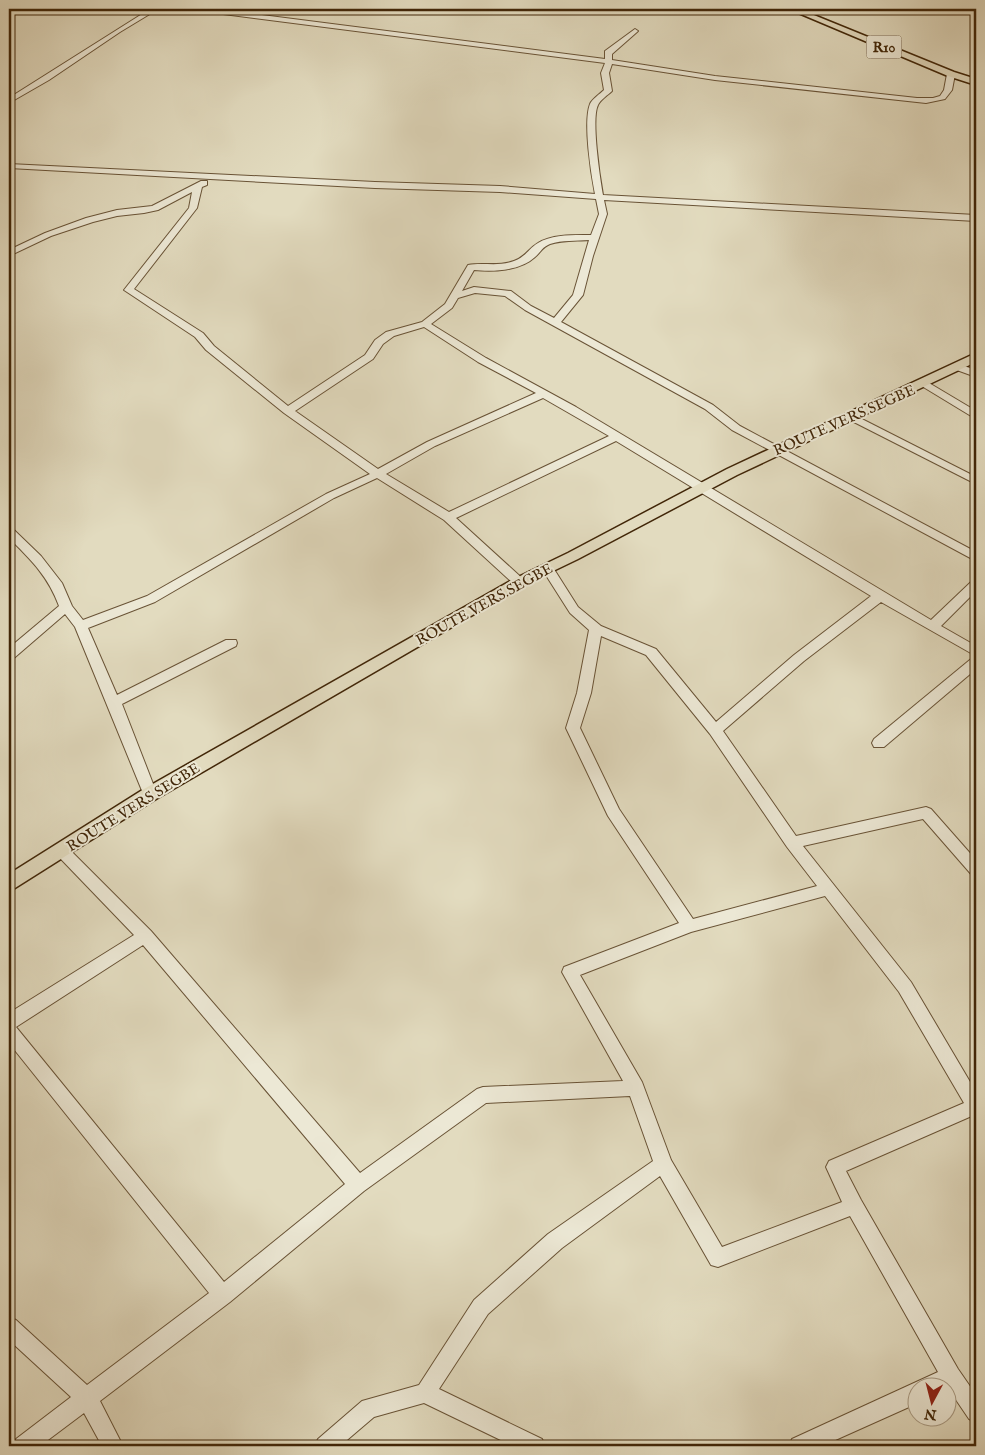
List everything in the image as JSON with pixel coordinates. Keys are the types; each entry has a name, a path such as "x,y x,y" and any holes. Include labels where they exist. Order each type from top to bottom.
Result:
{"main road":[{"name":"R10","path":"793,9 951,74 976,82"},
{"name":"ROUTE VERS SEGBE","path":"9,883 150,794 519,582 548,569 776,450 924,384 976,357"}],"street":[{"path":"9,101 33,88 135,19 155,9"},
{"path":"200,9 609,61 715,78 933,102 942,100 947,96 951,74"},
{"path":"555,323 578,294 603,214 593,166 592,115 594,103 608,91 605,73 609,61 608,53 636,31"},
{"path":"9,166 375,186 517,190 600,197 976,218"},
{"path":"9,253 68,228 107,216 147,210 159,206 218,177"},
{"path":"198,186 193,208 129,290 199,335 210,348 288,410 378,474 448,517 519,582"},
{"path":"288,410 369,357 379,342 390,334 426,324 449,306 471,268 486,269 524,261 534,254 540,245 595,237"},
{"path":"455,296 474,290 508,293 528,308 709,407 736,428 976,557"},
{"path":"426,324 482,360 617,436 880,596 976,652"},
{"path":"958,367 976,374"},
{"path":"924,384 976,416"},
{"path":"81,626 151,599 330,496 378,474 431,444 543,394"},
{"path":"850,416 976,481"},
{"path":"448,517 617,436"},
{"path":"9,532 38,558 58,586 66,607 81,626 114,702 150,794"},
{"path":"548,569 574,610 596,629 651,652 715,730 792,842 905,987 976,1107 835,1167 854,1206 951,1376 976,1412"},
{"path":"932,627 976,584"},
{"path":"715,730 799,658 880,596"},
{"path":"9,655 66,607"},
{"path":"596,629 584,693 573,728 612,812 689,926"},
{"path":"114,702 231,644"},
{"path":"879,743 976,662"},
{"path":"792,842 926,813 976,870"},
{"path":"62,851 145,936 358,1185"},
{"path":"827,889 689,926 570,972 636,1088 663,1164 718,1258 854,1206"},
{"path":"9,1022 145,936"},
{"path":"9,1031 222,1294"},
{"path":"23,1446 222,1294 358,1185 483,1095 636,1088"},
{"path":"325,1446 369,1408 426,1392 481,1307 555,1241 663,1164"},
{"path":"9,1327 87,1398 113,1446"},
{"path":"947,1378 951,1376"},
{"path":"426,1392 535,1446"},
{"path":"799,1446 908,1397"}]}
